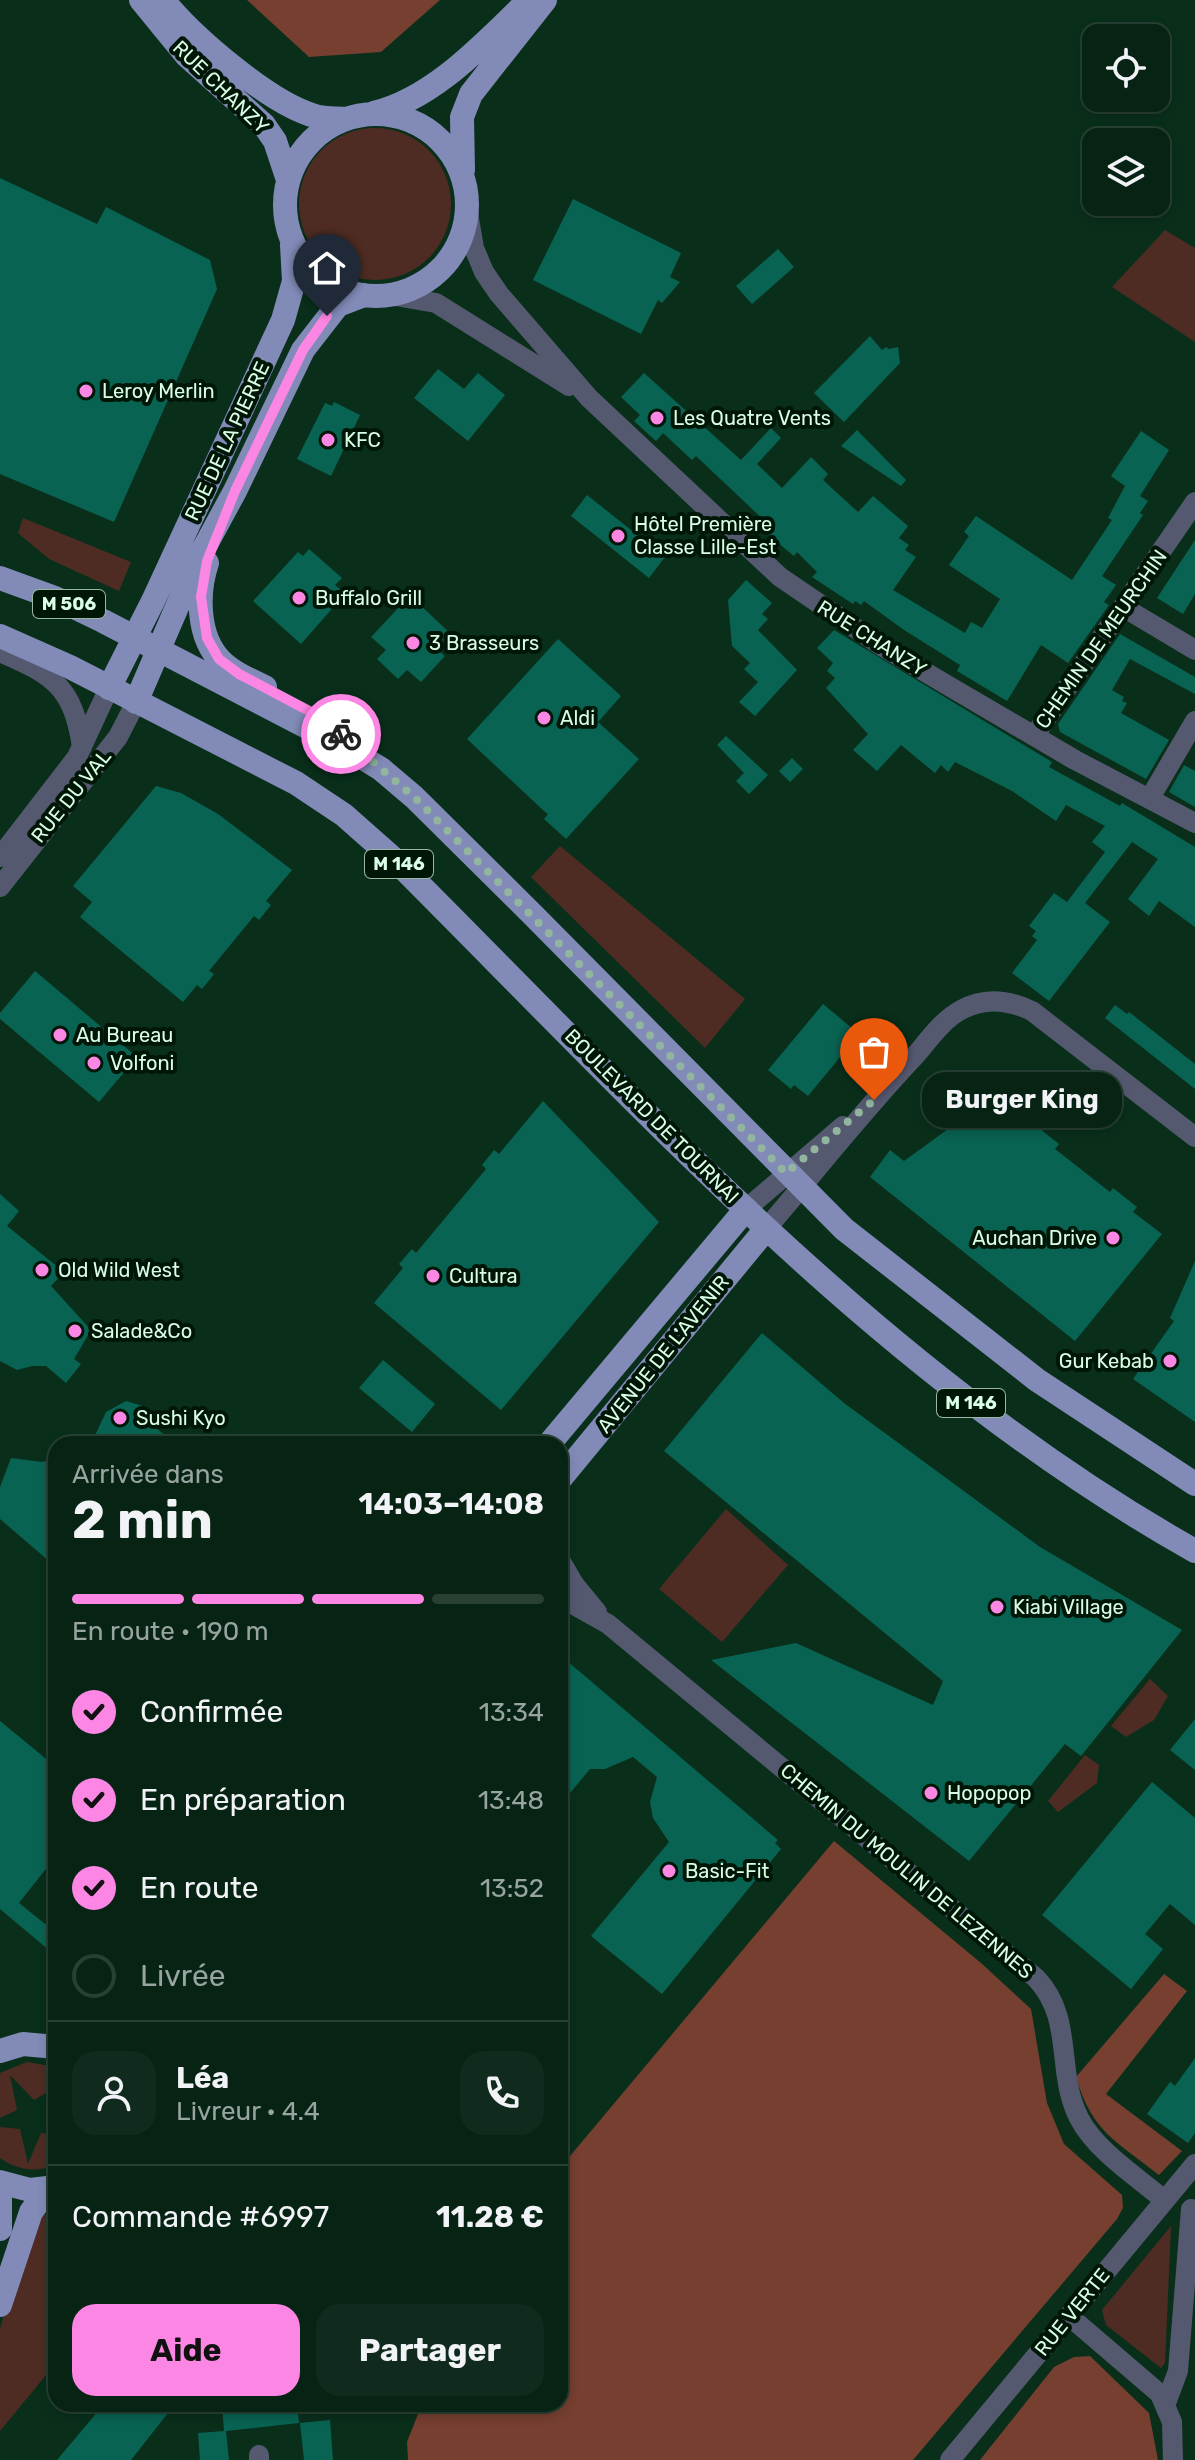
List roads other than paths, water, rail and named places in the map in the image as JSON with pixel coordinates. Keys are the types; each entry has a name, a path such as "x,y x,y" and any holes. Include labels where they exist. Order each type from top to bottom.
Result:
{"main road":[{"name":"RUE CHANZY","path":"141,0 186,55 264,125 275,141 288,180"},
{"name":"RUE CHANZY","path":"163,0 206,43 276,96 315,116 357,117"},
{"path":"529,0 479,48 435,83 400,103 324,130 299,156 288,180 285,206 291,239 304,261 323,279 347,291 364,295 390,295 416,287 445,265 462,234 467,207 462,125 466,104 483,77 545,0"},
{"path":"357,117 393,116 427,130 447,148 464,180"},
{"name":"RUE DE LA PIERRE","path":"135,637 286,311 294,281 291,239"},
{"name":"RUE DE LA PIERRE","path":"136,702 201,552 235,491 303,350 338,305 364,295"},
{"name":"M 146","path":"235,491 202,580 203,623 211,646 230,669 313,713 414,797 794,1181 854,1237 1011,1361 1129,1443 1195,1484"},
{"name":"M 506","path":"0,578 55,598 135,637"},
{"name":"BOULEVARD DE TOURNAI","path":"0,636 296,783 363,831 766,1229 876,1327 963,1398 1113,1502 1195,1551"},
{"path":"109,688 135,637"},
{"name":"M 146","path":"135,637 340,744 381,769"},
{"name":"AVENUE DE L'AVENIR","path":"556,1436 746,1209"},
{"name":"AVENUE DE L'AVENIR","path":"568,1469 766,1229"},
{"path":"8,2045 48,2045"},
{"path":"0,2182 21,2189 48,2188"},
{"path":"0,2191 0,2229"},
{"path":"0,2305 31,2212 48,2193"}],"street":[{"name":"RUE CHANZY","path":"467,207 474,248 491,283 589,398 780,577 883,647 1034,736 1195,823"},
{"name":"RUE CHANZY","path":"390,295 436,303 589,398"},
{"name":"CHEMIN DE MEURCHIN","path":"1034,736 1195,502"},
{"path":"1123,607 1195,650"},
{"path":"0,652 41,670 57,683 72,708 82,747"},
{"name":"RUE DU VAL","path":"0,857 68,770 109,688"},
{"name":"RUE DU VAL","path":"0,887 118,737 136,702"},
{"path":"1150,798 1195,721"},
{"path":"766,1229 794,1181 951,1016 973,1005 1000,1001 1032,1011 1195,1137"},
{"path":"746,1209 794,1181"},
{"name":"CHEMIN DU MOULIN DE LEZENNES","path":"568,1573 579,1591 608,1624 1036,1978 1057,2007 1068,2086 1086,2130 1164,2200"},
{"name":"CHEMIN DU MOULIN DE LEZENNES","path":"568,1602 608,1624"},
{"name":"RUE VERTE","path":"950,2460 1195,2165"},
{"path":"1166,2403 1178,2371 1191,2209"},
{"path":"1069,2316 1153,2386 1166,2403 1172,2422 1173,2460"}],"place":[{"name":"Leroy Merlin","path":"86,391"},
{"name":"Les Quatre Vents","path":"657,418"},
{"name":"KFC","path":"328,440"},
{"name":"Hôtel Première Classe Lille-Est","path":"618,536"},
{"name":"Buffalo Grill","path":"299,598"},
{"name":"3 Brasseurs","path":"413,643"},
{"name":"Aldi","path":"544,718"},
{"name":"Au Bureau","path":"60,1035"},
{"name":"Volfoni","path":"94,1063"},
{"name":"Burger King","path":"874,1100"},
{"name":"Auchan Drive","path":"1113,1238"},
{"name":"Old Wild West","path":"42,1270"},
{"name":"Cultura","path":"433,1276"},
{"name":"Salade&Co","path":"75,1331"},
{"name":"Gur Kebab","path":"1170,1361"},
{"name":"Sushi Kyo","path":"120,1418"},
{"name":"Kiabi Village","path":"997,1607"},
{"name":"Hopopop","path":"931,1793"},
{"name":"Basic-Fit","path":"669,1871"}]}
